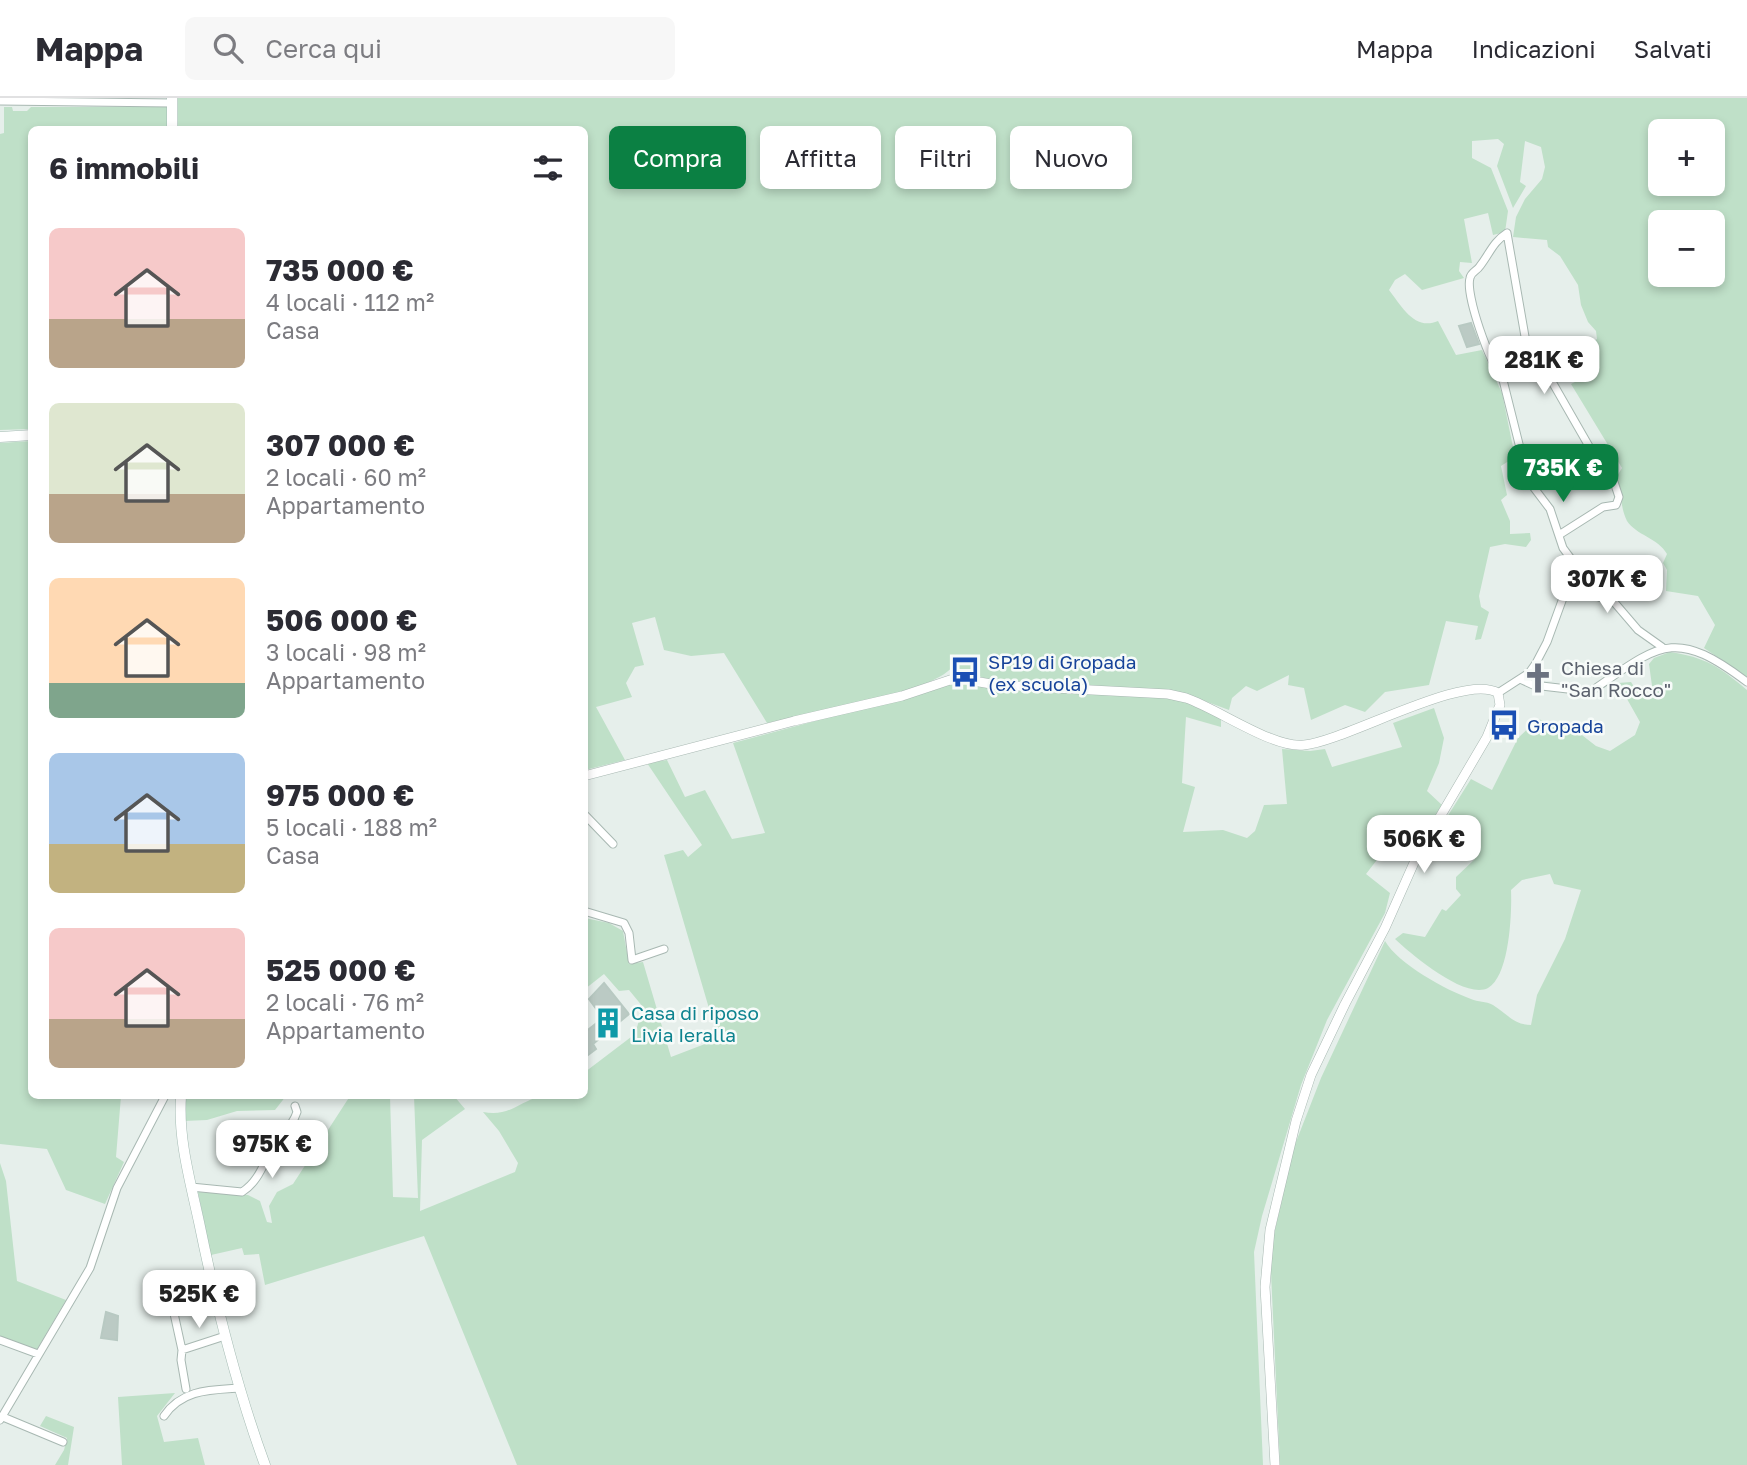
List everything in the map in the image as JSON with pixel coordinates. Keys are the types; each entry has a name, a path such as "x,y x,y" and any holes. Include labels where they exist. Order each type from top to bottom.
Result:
{"main road":[{"path":"172,101 172,126"},
{"path":"0,437 28,435"},
{"path":"181,1099 180,1129 225,1336 265,1465"}],"street":[{"path":"0,101 172,101"},
{"path":"1498,694 1529,673 1544,649 1559,606 1572,584 1580,577 1580,571 1563,548 1550,509 1528,480 1502,376 1493,365 1469,286 1470,277 1479,268 1491,246 1507,233 1527,348"},
{"path":"1502,376 1527,348"},
{"path":"1527,348 1535,352 1594,455 1615,482 1619,497 1616,505 1603,507 1559,535"},
{"path":"1572,584 1590,594 1614,602 1638,630 1662,647"},
{"path":"1520,678 1533,685 1575,691 1593,690 1662,647 1677,647 1703,652 1747,682"},
{"path":"588,775 902,696 956,678 997,685 1168,694 1186,698 1290,745 1316,743 1462,692 1484,689 1498,694"},
{"path":"1275,1465 1265,1287 1270,1230 1296,1121 1311,1076 1385,928 1417,856 1487,737 1500,705 1498,694"},
{"path":"588,818 613,844"},
{"path":"588,912 624,923 629,933 632,960 664,949"},
{"path":"63,1442 1,1418 90,1268 117,1188 163,1099"},
{"path":"191,1187 242,1192 263,1169 272,1149 295,1118 295,1106"},
{"path":"169,1286 182,1350 186,1389"},
{"path":"182,1350 225,1336"},
{"path":"0,1340 38,1354"},
{"path":"164,1416 173,1404 197,1392 240,1388"}],"green space":[{"path":"178,98 1747,98 1747,677 1704,648 1715,625 1698,596 1666,591 1667,570 1663,563 1667,554 1627,521 1617,476 1622,468 1571,384 1594,372 1583,349 1597,339 1596,331 1588,322 1581,305 1578,285 1560,256 1548,247 1547,240 1513,237 1516,217 1525,199 1542,179 1545,167 1541,147 1525,141 1520,182 1526,186 1513,208 1497,166 1504,144 1498,139 1472,141 1472,158 1491,168 1508,211 1505,232 1493,235 1488,213 1464,219 1472,263 1460,262 1459,271 1464,278 1422,290 1405,274 1395,280 1389,290 1404,310 1416,320 1422,323 1438,321 1456,355 1482,350 1502,393 1515,457 1501,466 1507,495 1501,500 1510,521 1510,534 1530,533 1531,540 1526,547 1505,544 1490,547 1479,596 1481,607 1489,612 1481,639 1475,640 1478,626 1446,621 1429,685 1385,692 1365,712 1345,705 1311,720 1304,688 1288,685 1289,675 1257,691 1246,686 1232,698 1229,710 1186,694 993,681 952,667 940,677 895,694 767,723 724,653 691,656 664,650 655,617 632,623 644,665 635,667 626,683 632,697 596,707 625,760 588,769 588,126 178,126"},
{"path":"4,107 12,107 13,111 27,111 31,107 168,107 168,126 28,126 28,429 0,430 0,134 4,133"},
{"path":"28,441 28,1099 121,1099 116,1157 124,1162 105,1204 66,1190 47,1149 0,1144 0,443"},
{"path":"1670,652 1712,664 1747,690 1747,1465 1280,1465 1270,1252 1294,1147 1321,1078 1385,941 1400,958 1436,983 1471,999 1490,1004 1515,1021 1531,1025 1537,995 1565,939 1581,890 1554,884 1550,874 1522,880 1511,890 1510,927 1505,957 1501,971 1488,988 1466,988 1453,982 1425,964 1395,939 1403,933 1425,937 1442,909 1446,911 1461,895 1456,889 1456,877 1475,859 1458,829 1442,825 1471,779 1492,790 1518,738 1538,719 1578,732 1596,746 1610,751 1635,735 1640,722 1618,683 1631,682 1640,696 1653,693 1649,664 1654,658"},
{"path":"953,684 1168,698 1195,704 1221,718 1221,727 1186,717 1182,783 1195,787 1183,832 1223,830 1247,838 1255,831 1264,805 1287,804 1282,749 1325,749 1332,767 1402,747 1393,723 1434,708 1444,738 1439,763 1427,791 1442,805 1422,836 1404,825 1366,874 1390,893 1385,913 1327,1020 1301,1085 1262,1216 1254,1252 1263,1465 517,1465 424,1236 265,1285 259,1254 244,1255 242,1248 211,1255 198,1192 248,1195 260,1201 267,1222 272,1223 269,1206 277,1192 293,1184 348,1099 390,1099 393,1197 418,1198 414,1099 457,1099 465,1109 422,1140 420,1211 515,1172 518,1163 499,1131 483,1112 499,1113 532,1099 588,1099 588,1070 635,1034 643,1007 629,990 619,991 604,974 588,987 588,919 609,923 623,931 629,964 643,962 671,1057 718,1039 664,855 683,850 688,857 702,845 647,763 667,760 685,797 705,790 732,839 765,833 733,743"},
{"path":"186,1099 284,1099 275,1110 237,1111 207,1120 184,1121"},
{"path":"0,1163 6,1181 17,1281 66,1300 36,1351 0,1338"},
{"path":"175,1393 157,1416 164,1442 198,1438 205,1465 122,1465 118,1397"},
{"path":"46,1416 74,1427 68,1465 55,1465 64,1450 67,1438 40,1426"}],"building":[{"path":"1471,323 1479,344 1467,347 1459,326"},
{"name":"Casa di riposo Livia Ieralla","path":"604,983 629,1014 593,1044 596,1049 588,1055 588,1030 603,1018 589,999"},
{"path":"106,1312 118,1316 117,1340 101,1338"}],"place":[{"name":"SP19 di Gropada (ex scuola)","path":"965,672"},
{"name":"Chiesa di \"San Rocco\"","path":"1538,678"},
{"name":"Gropada","path":"1504,725"},
{"name":"Casa di riposo Livia Ieralla","path":"608,1023"}]}
